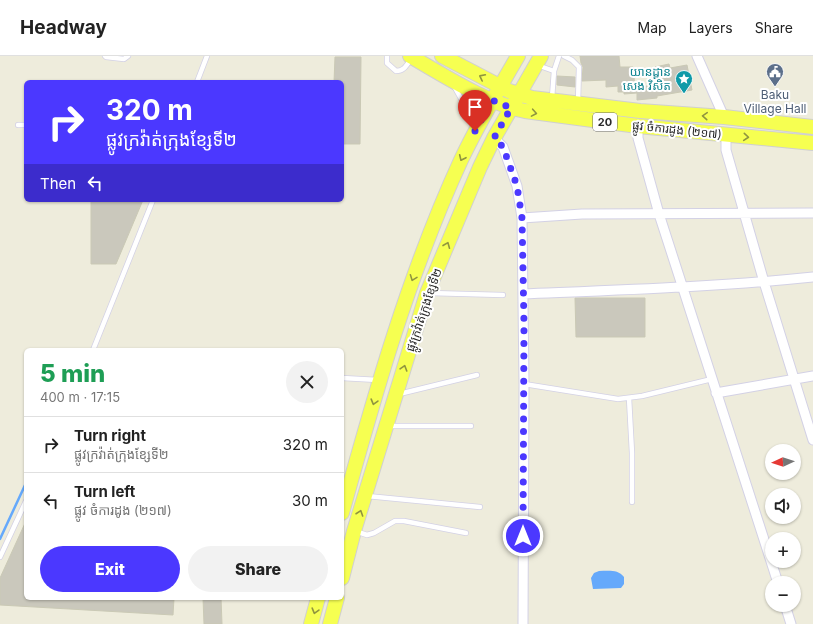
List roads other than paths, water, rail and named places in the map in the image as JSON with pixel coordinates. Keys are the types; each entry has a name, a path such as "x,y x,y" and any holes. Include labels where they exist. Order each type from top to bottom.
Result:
{"main road":[{"name":"ផ្លូវ ចំការដូង (២១៧)","path":"442,56 519,95 640,111 724,117 813,127"},
{"name":"ផ្លូវក្រវ៉ាត់ក្រុងខ្សែទី២","path":"344,506 380,380 410,287 443,203 475,131 518,56"},
{"name":"ផ្លូវ ចំការដូង (២១៧)","path":"411,57 492,100 511,108 537,114 726,135 813,142"},
{"name":"ផ្លូវក្រវ៉ាត់ក្រុងខ្សែទី២","path":"344,570 354,531 366,496 395,394 427,293 480,167 494,138 538,60"},
{"path":"358,454 376,458"},
{"path":"311,624 317,600"},
{"path":"330,624 336,600"}],"street":[{"path":"696,56 724,117"},
{"path":"638,126 638,138 659,214 776,576"},
{"path":"726,135 726,150 764,282 813,440"},
{"path":"494,138 503,147 517,186 522,218 524,384 523,624"},
{"path":"522,218 582,214 813,213"},
{"path":"523,294 682,288 813,277"},
{"path":"716,393 813,376"},
{"path":"787,612 791,624"}],"lane":[{"path":"105,56 124,59 128,56"},
{"path":"198,80 207,56"},
{"path":"387,56 387,63 396,71 404,69 411,57"},
{"path":"551,100 554,72 559,56"},
{"path":"564,56 572,60 578,67 578,103"},
{"path":"538,60 554,72"},
{"path":"448,78 464,104 475,131"},
{"path":"18,125 24,125"},
{"path":"94,348 152,202"},
{"path":"427,293 502,295"},
{"path":"395,394 477,375"},
{"path":"344,378 380,380"},
{"path":"524,384 618,399 642,396 712,379"},
{"path":"629,398 632,453 632,502"},
{"path":"386,426 471,426"},
{"path":"366,496 480,508"},
{"path":"0,557 24,505"},
{"path":"354,531 367,534 374,533 395,521 404,521 466,533"}],"water":[{"path":"599,571 613,571 622,574 624,577 624,584 621,588 593,589 591,578 594,573"}],"waterway":[{"path":"0,539 24,487"}],"place":[{"name":"Baku Village Hall","path":"775,87"},
{"name":"យានដ្ឋាន សេង វិសិត","path":"684,94"}]}
